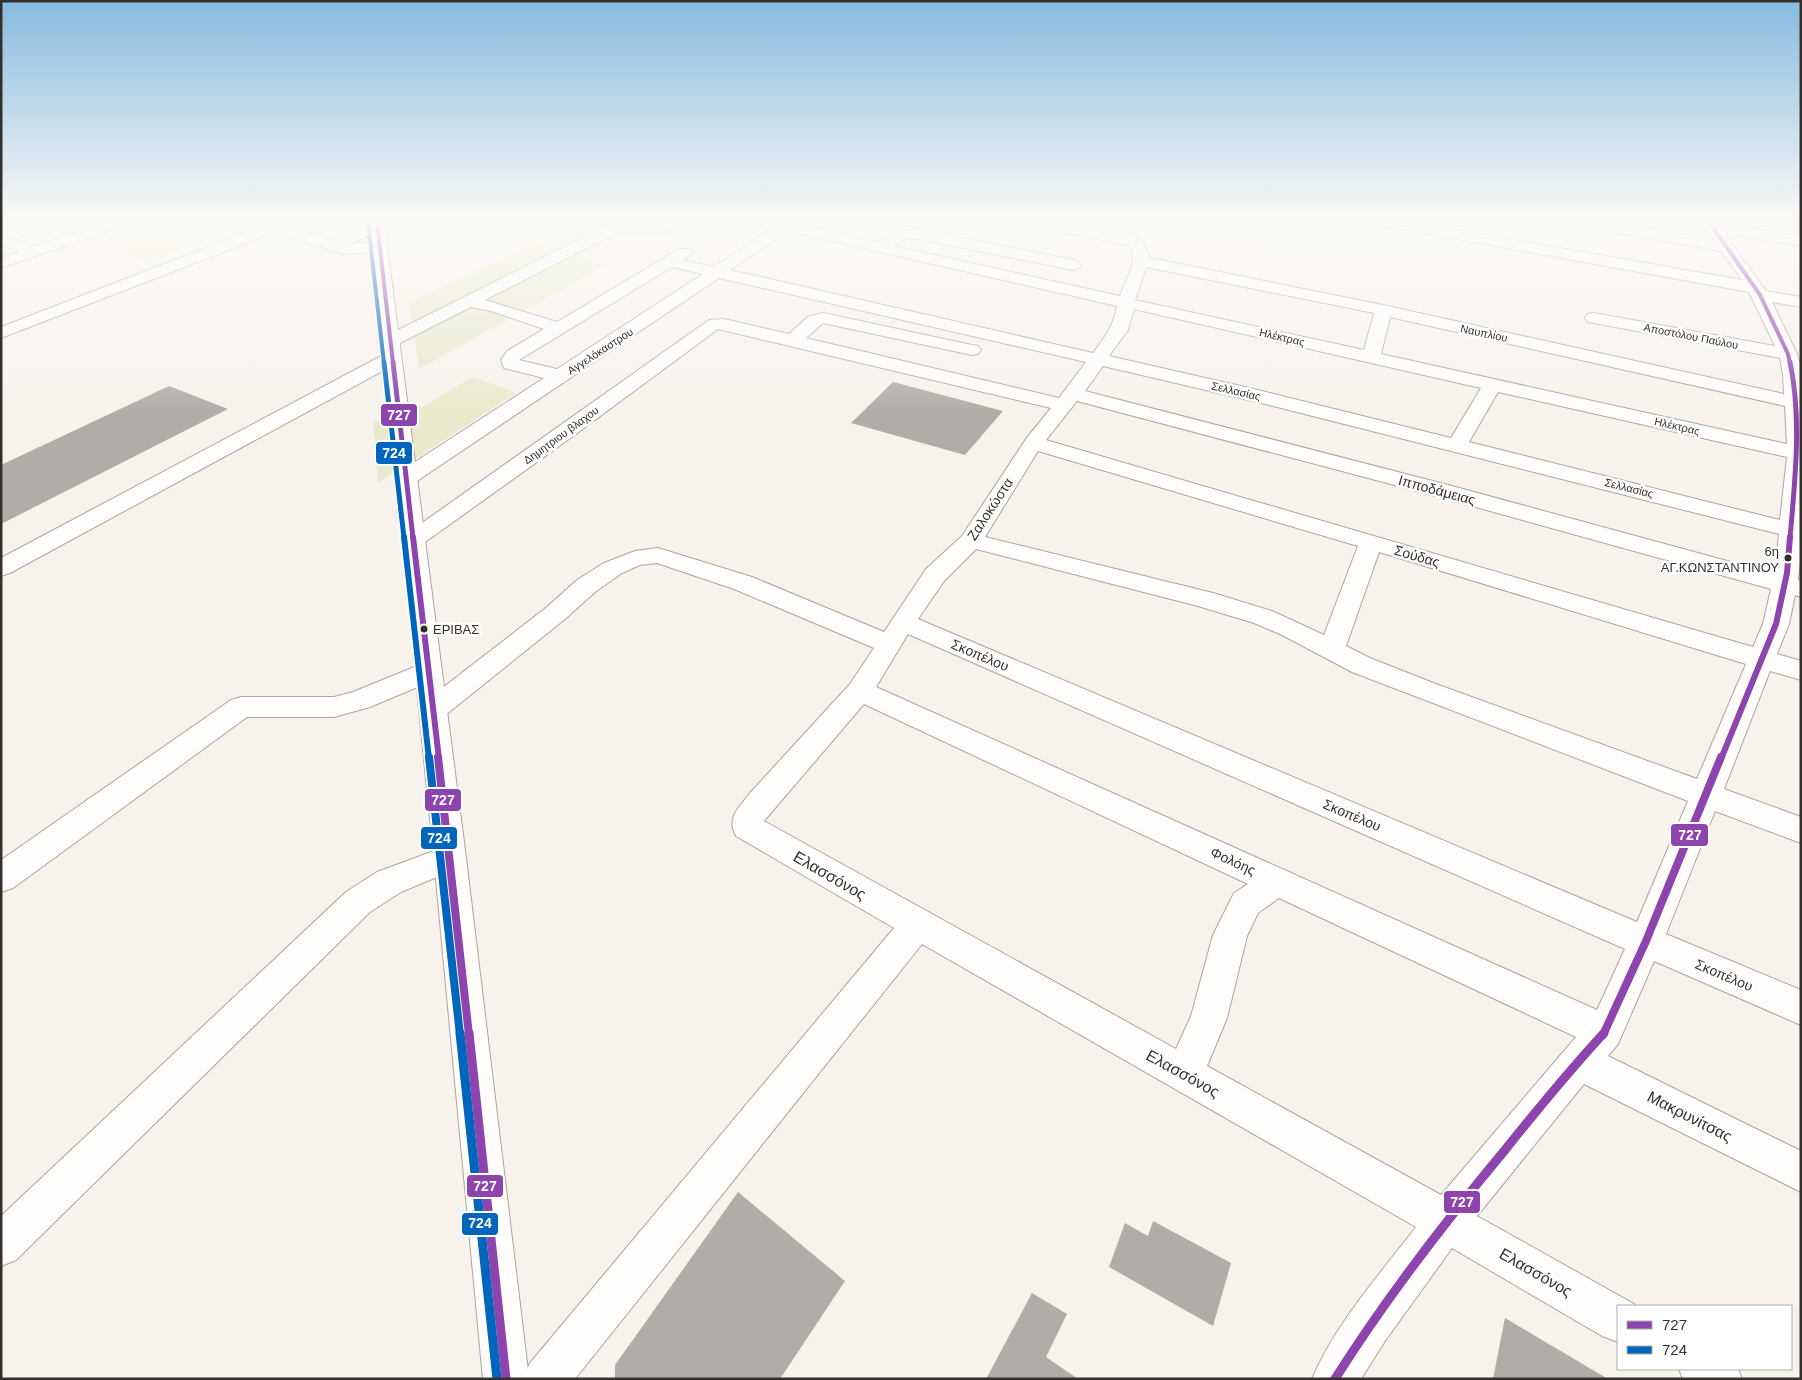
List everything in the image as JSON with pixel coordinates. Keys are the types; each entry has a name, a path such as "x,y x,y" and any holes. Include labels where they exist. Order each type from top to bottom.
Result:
{"street":[{"path":"1,333 121,286"},
{"path":"385,286 506,1379"},
{"path":"1,568 501,286"},
{"path":"561,376 512,364 510,360 514,355 627,286"},
{"name":"Αγγελόκαστρου","path":"406,478 698,286"},
{"name":"Σελλασίας","path":"765,286 1084,368 1457,445 1796,531"},
{"name":"Ηλέκτρας","path":"1057,286 1798,453"},
{"name":"Ζαλοκώστα","path":"747,827 747,821 761,802 860,691 935,575 971,540 1033,443 1068,399 1084,368 1122,324 1129,286"},
{"name":"Ναυπλίου","path":"1285,286 1383,310 1795,377"},
{"path":"1730,286 1801,302"},
{"path":"1335,1379 1368,1325 1447,1220 1578,1061 1605,1032 1646,941 1776,624 1793,587 1798,453 1795,377 1754,286"},
{"path":"471,302 495,307 559,328"},
{"path":"1371,357 1383,310"},
{"path":"792,341 815,320 831,318 992,354"},
{"name":"Αποστόλου Παύλου","path":"1594,318 1795,377"},
{"name":"Ιπποδάμειας","path":"707,328 715,324 724,324 792,341 1068,399 1444,491 1793,587"},
{"name":"Δημητριου βλαχου","path":"413,540 569,430 707,328"},
{"path":"1457,445 1493,384"},
{"name":"Σούδας","path":"1033,443 1801,671"},
{"path":"971,540 1240,610 1291,629 1331,650 1453,702 1801,830"},
{"path":"1331,650 1371,543"},
{"name":"Σκοπέλου","path":"433,710 586,586 613,568 635,558 658,555 896,633 1646,941 1801,1008"},
{"path":"1,878 241,707 334,707 360,700 429,670"},
{"name":"Φολόης","path":"860,691 1605,1032"},
{"name":"Ελασσόνος","path":"747,827 917,925 1447,1220 1617,1319"},
{"path":"1,1245 358,902 389,882 450,858"},
{"path":"1184,1074 1209,1018 1230,935 1246,903 1278,881"},
{"path":"546,1379 917,925"},
{"name":"Μακρυνίτσας","path":"1578,1061 1801,1172"},
{"path":"1704,1370 1719,1379"}],"green space":[{"path":"444,286 567,286 417,370 419,366 409,303"},
{"path":"472,377 516,393 378,483 373,422 409,415"}],"building":[{"path":"893,382 1003,411 965,455 851,423"},
{"path":"169,386 228,409 1,524 1,465"},
{"path":"738,1192 845,1281 780,1379 615,1379 615,1365"},
{"path":"1153,1221 1231,1263 1213,1326 1109,1267 1125,1223 1148,1236"},
{"path":"1032,1293 1067,1314 1046,1357 1078,1379 986,1379"},
{"path":"1505,1318 1608,1379 1493,1379"}],"transit line":[{"name":"724","path":"375,286 441,859 497,1379"},
{"name":"727","path":"384,286 450,858 506,1379"},
{"name":"727","path":"1335,1379 1369,1325 1447,1220 1578,1061 1605,1032 1646,941 1776,624 1787,573 1798,453 1793,375 1788,354 1760,295 1754,286"}],"place":[{"name":"6η ΑΓ.ΚΩΝΣΤΑΝΤΙΝΟΥ","path":"1788,558"},
{"name":"ΕΡΙΒΑΣ","path":"424,629"}]}
